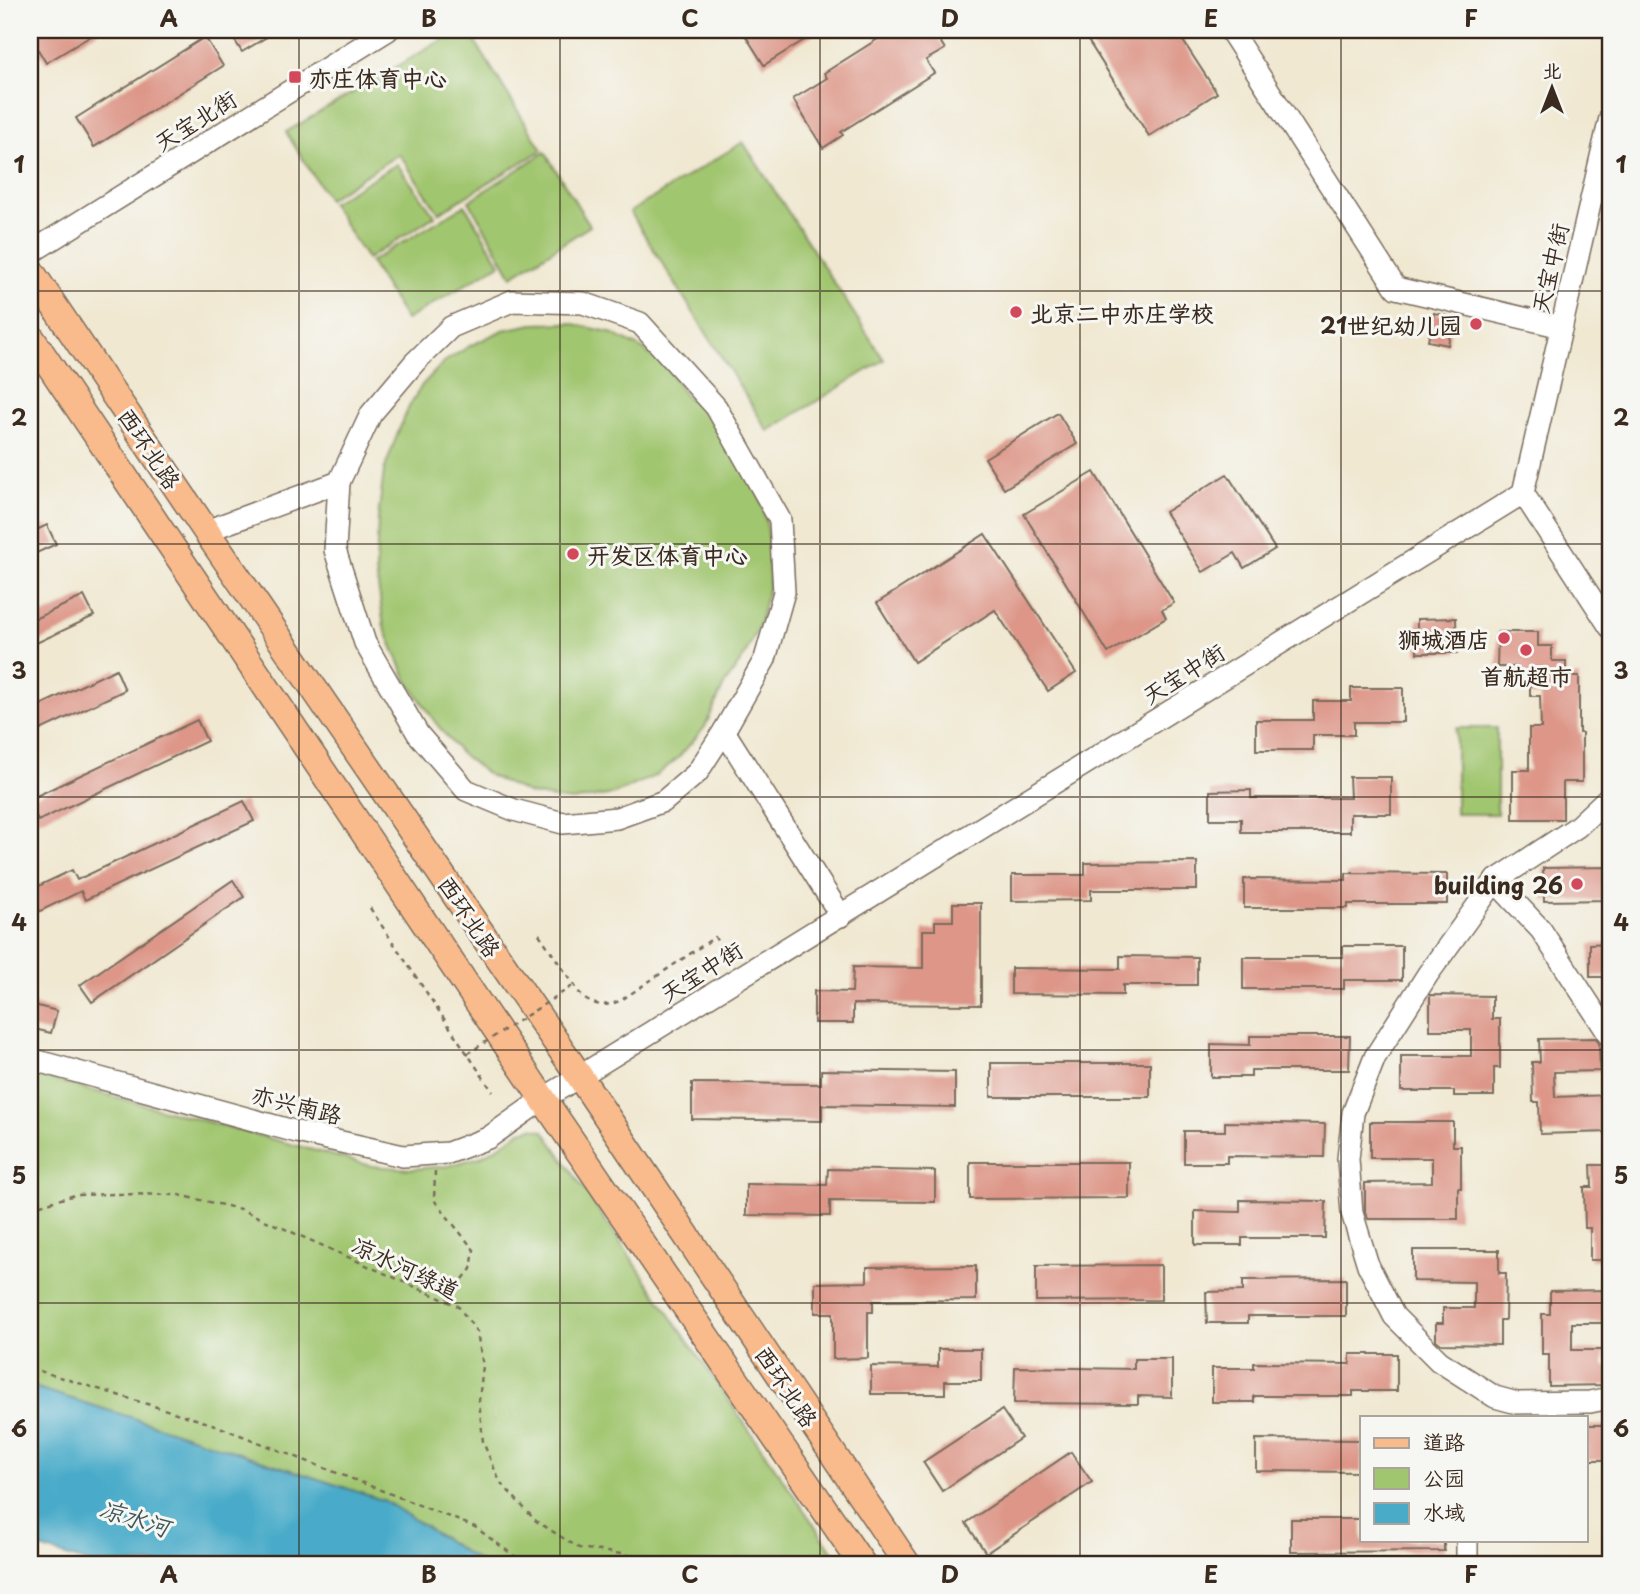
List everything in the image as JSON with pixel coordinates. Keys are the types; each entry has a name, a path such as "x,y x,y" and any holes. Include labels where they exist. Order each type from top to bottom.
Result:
{"main road":[{"name":"西环北路","path":"30,270 580,1077 907,1564"},
{"name":"西环北路","path":"30,336 542,1099 862,1564"}],"street":[{"name":"天宝北街","path":"30,253 388,30"},
{"path":"1230,30 1396,288 1562,327"},
{"name":"天宝中街","path":"542,1099 1523,493 1610,118"},
{"path":"512,301 583,303 640,323 716,407 780,520 784,592 765,659 724,731 697,772 664,801 617,818 563,823 514,810 466,790 418,734 365,643 335,550 339,482 371,414 415,362 451,327 512,301"},
{"path":"206,531 339,482"},
{"path":"1523,493 1610,627"},
{"path":"724,731 841,916"},
{"path":"1610,796 1577,827 1495,881 1428,974 1375,1057 1353,1113 1348,1159 1352,1213 1368,1265 1394,1316 1439,1361 1492,1407 1517,1403 1590,1402 1610,1398"},
{"path":"1495,881 1541,930 1610,1036"},
{"name":"亦兴南路","path":"30,1059 298,1132 403,1156 448,1153 488,1138 542,1099"},
{"path":"1466,1542 1467,1564"}],"path":[{"path":"370,908 493,1092"},
{"path":"539,934 583,998 592,1004 614,1004 715,937 727,958"},
{"path":"467,1054 574,985"},
{"path":"436,1154 434,1200 474,1250 471,1269 447,1300"},
{"name":"凉水河绿道","path":"30,1208 75,1195 179,1195 240,1209 458,1306 477,1332 483,1366 479,1399 483,1442 500,1482 536,1521 579,1548 628,1555 653,1564"},
{"path":"30,1368 212,1424 475,1527 525,1564"},
{"path":"30,1559 46,1564"}],"green space":[{"path":"459,30 468,30 542,150 439,213 399,154 328,199 286,132"},
{"path":"743,142 884,360 768,431 630,212"},
{"path":"545,152 590,226 512,276 469,201"},
{"path":"397,164 435,216 367,259 331,203"},
{"path":"465,205 500,264 406,320 370,262"},
{"name":"开发区体育中心","path":"569,323 609,332 643,349 668,368 686,397 703,406 725,430 761,499 769,536 769,585 760,623 744,657 724,685 705,727 679,757 657,775 614,794 571,801 530,794 490,776 460,753 435,722 406,678 384,627 376,571 378,519 384,471 409,407 422,385 444,362 503,330 533,324"},
{"path":"1456,728 1497,728 1497,814 1456,814"},
{"path":"30,1074 372,1166 412,1169 448,1166 480,1157 521,1131 533,1128 544,1131 841,1564 483,1564 385,1501 30,1386"}],"water":[{"name":"凉水河","path":"30,1386 385,1501 483,1564 92,1564 30,1545"}],"building":[{"path":"35,30 101,30 46,63 30,36"},
{"path":"228,30 278,30 242,52"},
{"path":"742,30 820,30 764,65"},
{"path":"892,30 951,30 938,38 945,49 926,60 934,73 841,132 843,135 823,148 793,99 827,78 824,73"},
{"path":"1102,30 1176,30 1217,93 1149,136 1087,39"},
{"path":"205,37 223,66 94,147 76,118"},
{"path":"1434,313 1453,317 1448,345 1428,341"},
{"path":"1058,413 1077,444 1004,489 985,458"},
{"path":"1094,472 1174,603 1162,610 1166,618 1108,653 1024,514"},
{"path":"1227,474 1275,549 1244,568 1235,553 1203,572 1165,512"},
{"path":"47,525 56,544 30,556 30,533"},
{"path":"985,534 1076,673 1048,691 995,610 914,662 877,603"},
{"path":"84,596 94,616 30,646 30,621"},
{"path":"1456,618 1457,653 1417,653 1417,619"},
{"path":"1498,632 1538,632 1538,646 1552,646 1552,661 1566,661 1566,676 1579,676 1582,782 1563,782 1563,819 1513,819 1513,770 1529,770 1529,728 1541,728 1540,696 1530,696 1530,680 1517,680 1517,667 1497,667"},
{"path":"116,669 125,690 30,735 30,710"},
{"path":"1351,688 1403,688 1403,722 1354,722 1354,735 1313,735 1313,750 1256,750 1256,720 1313,720 1313,701 1351,701"},
{"path":"197,720 207,741 38,821 34,812 30,814 30,799"},
{"path":"1349,777 1391,777 1391,814 1350,814 1350,832 1241,832 1241,819 1210,819 1210,791 1251,790 1251,798 1350,798"},
{"path":"244,801 254,821 85,900 81,891 30,916 30,890 72,870 77,880"},
{"path":"1197,862 1197,890 1091,890 1091,900 1012,901 1012,875 1085,875 1085,863"},
{"name":"building 26","path":"1610,867 1610,900 1544,901 1543,868"},
{"path":"1346,873 1447,874 1447,904 1244,908 1244,879 1346,880"},
{"path":"233,880 244,897 92,1002 80,985"},
{"path":"953,903 981,903 981,1005 853,1004 853,1023 814,1023 814,991 852,992 853,967 923,968 923,930 935,930 935,921 953,921"},
{"path":"1610,943 1610,977 1590,977 1590,944"},
{"path":"1343,946 1402,946 1402,980 1344,980 1344,989 1243,989 1243,957 1343,957"},
{"path":"1120,956 1197,957 1197,985 1123,985 1123,995 1011,994 1011,968 1120,969"},
{"path":"1430,995 1492,996 1492,1019 1500,1019 1500,1068 1494,1068 1494,1096 1454,1096 1454,1091 1401,1091 1401,1056 1471,1056 1471,1030 1430,1030"},
{"path":"30,1004 57,1011 51,1033 30,1028"},
{"path":"1250,1036 1350,1036 1349,1070 1251,1070 1251,1077 1211,1077 1211,1044 1250,1045"},
{"path":"1596,1038 1599,1043 1600,1071 1554,1072 1555,1097 1610,1095 1610,1132 1540,1134 1539,1102 1533,1102 1532,1062 1540,1062 1539,1039"},
{"path":"991,1063 1150,1063 1150,1097 991,1097"},
{"path":"821,1070 955,1072 955,1107 822,1105 822,1121 692,1119 692,1083 821,1084"},
{"path":"1225,1122 1325,1124 1324,1157 1227,1156 1227,1163 1184,1163 1184,1131 1225,1131"},
{"path":"1370,1122 1453,1122 1453,1146 1461,1146 1458,1219 1368,1219 1365,1212 1365,1183 1432,1182 1432,1158 1370,1158"},
{"path":"970,1162 1129,1162 1129,1198 970,1199"},
{"path":"1591,1165 1610,1165 1610,1260 1590,1260 1590,1228 1585,1228 1584,1187 1592,1187"},
{"path":"828,1169 935,1171 935,1202 830,1201 830,1216 746,1215 746,1184 827,1185"},
{"path":"1240,1200 1326,1201 1325,1238 1242,1238 1242,1245 1195,1245 1195,1211 1240,1212"},
{"path":"1413,1250 1499,1250 1499,1273 1506,1273 1505,1320 1500,1320 1500,1345 1441,1344 1436,1340 1436,1323 1443,1323 1443,1308 1474,1308 1474,1282 1413,1281"},
{"path":"1161,1265 1161,1300 1036,1301 1036,1266"},
{"path":"976,1266 976,1300 873,1301 873,1312 868,1312 868,1358 833,1359 833,1313 815,1313 815,1283 867,1282 867,1267"},
{"path":"1346,1279 1346,1316 1248,1316 1248,1323 1207,1323 1206,1292 1243,1291 1243,1280"},
{"path":"1610,1290 1610,1323 1572,1323 1572,1350 1604,1350 1604,1366 1610,1366 1610,1385 1549,1386 1549,1354 1542,1354 1542,1314 1550,1314 1550,1291"},
{"path":"938,1349 981,1349 981,1381 945,1381 945,1394 871,1394 871,1366 938,1367"},
{"path":"1350,1354 1397,1354 1397,1391 1353,1391 1353,1396 1254,1396 1254,1402 1212,1402 1212,1368 1254,1368 1254,1363 1350,1364"},
{"path":"1134,1359 1172,1359 1172,1397 1138,1396 1138,1404 1014,1403 1015,1367 1134,1369"},
{"path":"1002,1410 1021,1438 942,1491 923,1462"},
{"path":"1588,1425 1610,1425 1610,1460 1588,1460"},
{"path":"1256,1439 1360,1440 1360,1472 1256,1471"},
{"path":"1071,1452 1092,1482 986,1553 966,1523"},
{"path":"1291,1519 1360,1519 1360,1542 1444,1542 1444,1551 1291,1552"}],"place":[{"name":"亦庄体育中心","path":"295,77"},
{"name":"北京二中亦庄学校","path":"1016,312"},
{"name":"21世纪幼儿园","path":"1476,324"},
{"name":"开发区体育中心","path":"573,554"},
{"name":"狮城酒店","path":"1504,638"},
{"name":"首航超市","path":"1526,650"},
{"name":"building 26","path":"1577,884"}]}
